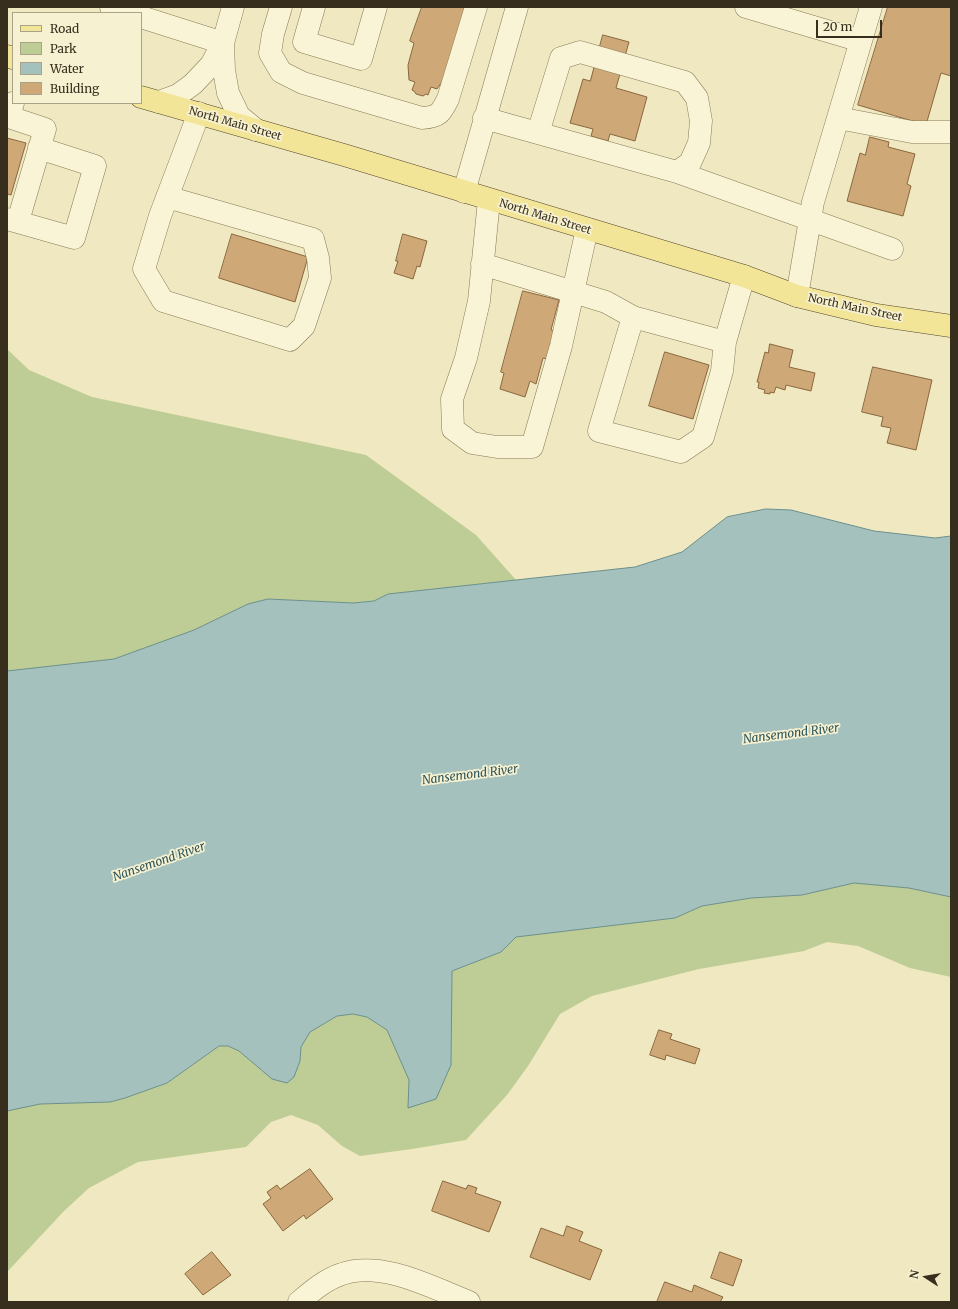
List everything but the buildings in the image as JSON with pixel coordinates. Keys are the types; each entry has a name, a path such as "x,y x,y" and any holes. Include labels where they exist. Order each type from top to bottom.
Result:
{"main road":[{"name":"North Main Street","path":"150,99 344,155 744,276 797,296 876,315 951,326"}],"street":[{"path":"111,7 126,12"},
{"path":"150,99 178,95 193,84 211,65 223,44 233,7"},
{"path":"268,7 263,32 270,54 281,72 303,83 422,118 433,117 442,111 448,99 476,7"},
{"path":"270,54 273,34 281,7"},
{"path":"314,7 304,42 361,59 376,7"},
{"path":"464,192 517,7"},
{"path":"746,7 861,41"},
{"path":"797,296 813,202 871,7"},
{"path":"148,15 223,44"},
{"path":"223,44 224,70 228,93 239,116 256,130"},
{"path":"538,133 561,58 580,52 685,82 697,98 701,121 700,136 699,143 690,163 677,172"},
{"path":"13,104 9,117 45,129 12,220 74,238 95,166 39,148"},
{"path":"168,197 313,239 318,258 320,278 304,326 290,340 163,301 144,269 160,216 199,113"},
{"path":"484,118 677,172 892,249"},
{"path":"838,118 912,132 951,132"},
{"path":"489,200 479,301 466,358 452,399 453,429 472,443 497,447 532,447 561,346 587,229"},
{"path":"482,264 606,302 633,317 725,342"},
{"path":"633,317 599,431 681,452 702,437 722,371 725,342 744,276"},
{"path":"299,1302 323,1283 342,1274 360,1270 387,1272 402,1276 469,1302"}],"green space":[{"path":"7,349 29,370 92,397 366,455 476,535 516,580 388,594 374,601 353,603 268,599 248,604 194,630 114,659 7,671"},
{"path":"854,883 909,888 951,897 951,977 910,968 858,946 827,942 804,951 699,969 592,996 560,1014 528,1066 507,1095 466,1140 360,1156 342,1146 318,1125 291,1115 271,1122 246,1147 138,1162 89,1188 64,1211 7,1272 7,1111 40,1104 110,1102 125,1098 167,1083 219,1046 228,1046 239,1051 272,1079 300,1061 301,1047 310,1032 337,1016 353,1014 367,1017 387,1030 409,1080 408,1108 451,1065 452,971 501,952 516,937 675,918 702,906 751,898 802,895"}],"water":[{"name":"Nansemond River","path":"766,509 791,510 874,531 935,538 951,536 951,897 909,888 854,883 802,895 751,898 702,906 675,918 516,937 501,952 452,971 451,1065 436,1099 408,1108 409,1080 387,1030 367,1017 353,1014 337,1016 310,1032 301,1047 300,1061 294,1077 287,1083 272,1079 239,1051 228,1046 219,1046 167,1083 125,1098 110,1102 40,1104 7,1111 7,671 114,659 194,630 248,604 268,599 353,603 374,601 388,594 635,567 682,552 727,517"}]}
